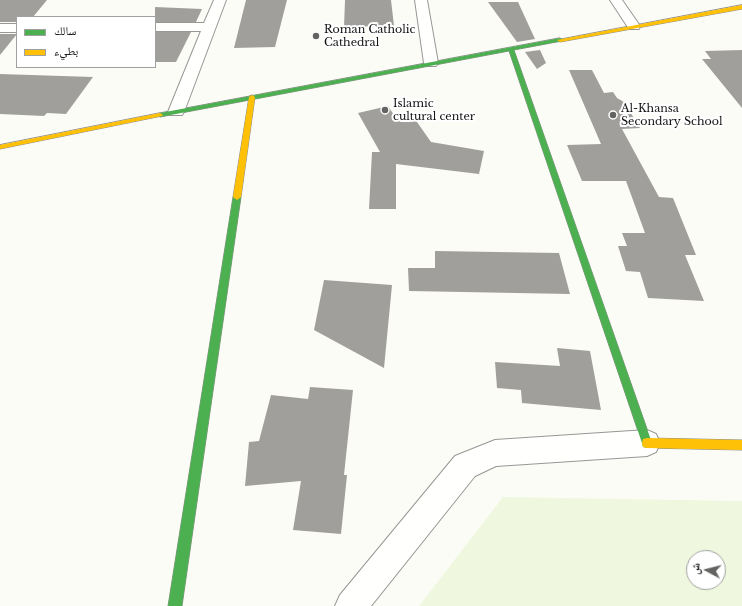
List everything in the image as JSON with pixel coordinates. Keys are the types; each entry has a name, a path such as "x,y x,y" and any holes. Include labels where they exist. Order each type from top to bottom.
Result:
{"street":[{"path":"176,112 220,0"},
{"path":"421,0 431,63"},
{"path":"616,0 634,26"},
{"path":"0,147 431,63 742,7"},
{"path":"156,27 209,27"},
{"path":"0,28 16,28"},
{"path":"511,49 647,443"},
{"path":"175,606 252,97"},
{"path":"351,606 465,466 495,453 647,443 742,445"}],"green space":[{"path":"503,497 742,501 742,606 419,606"}],"building":[{"path":"0,0 47,0 34,16 16,16 16,22 0,22"},
{"path":"246,0 287,0 275,47 234,48"},
{"path":"345,0 391,0 394,26 344,27"},
{"path":"488,2 518,2 535,39 517,42"},
{"path":"155,7 202,9 196,22 156,22"},
{"path":"156,32 191,32 176,62 156,62"},
{"path":"0,34 16,34 16,35 0,55"},
{"path":"540,50 546,63 537,69 525,52"},
{"path":"742,50 742,108 702,59 711,59 705,51"},
{"path":"569,70 592,70 604,93 613,92 617,98 624,102 640,128 622,129 659,197 673,198 696,255 685,255 704,301 648,298 640,272 626,271 618,246 627,246 622,233 645,233 626,181 582,181 567,145 601,144"},
{"path":"0,74 93,77 66,114 47,113 44,116 0,114"},
{"path":"388,106 394,115 410,112 431,142 484,151 479,174 396,164 396,209 369,209 372,152 380,152 358,113"},
{"path":"435,251 559,253 570,294 409,291 408,268 435,268"},
{"path":"324,280 392,285 384,368 314,330"},
{"path":"557,348 590,351 601,410 522,403 521,390 497,388 495,362 560,366"},
{"path":"310,387 353,390 344,475 347,475 341,534 293,530 301,481 245,486 249,442 259,441 271,395 308,399"}],"traffic: fast":[{"path":"160,115 560,40"},
{"path":"511,49 647,443"},
{"path":"175,606 237,197"}],"traffic: slow":[{"path":"560,40 742,7"},
{"path":"237,197 252,97"},
{"path":"0,147 160,115"},
{"path":"647,443 742,445"}],"place":[{"name":"Roman Catholic Cathedral","path":"316,36"},
{"name":"Islamic cultural center","path":"385,110"},
{"name":"Al-Khansa Secondary School","path":"613,115"}]}
